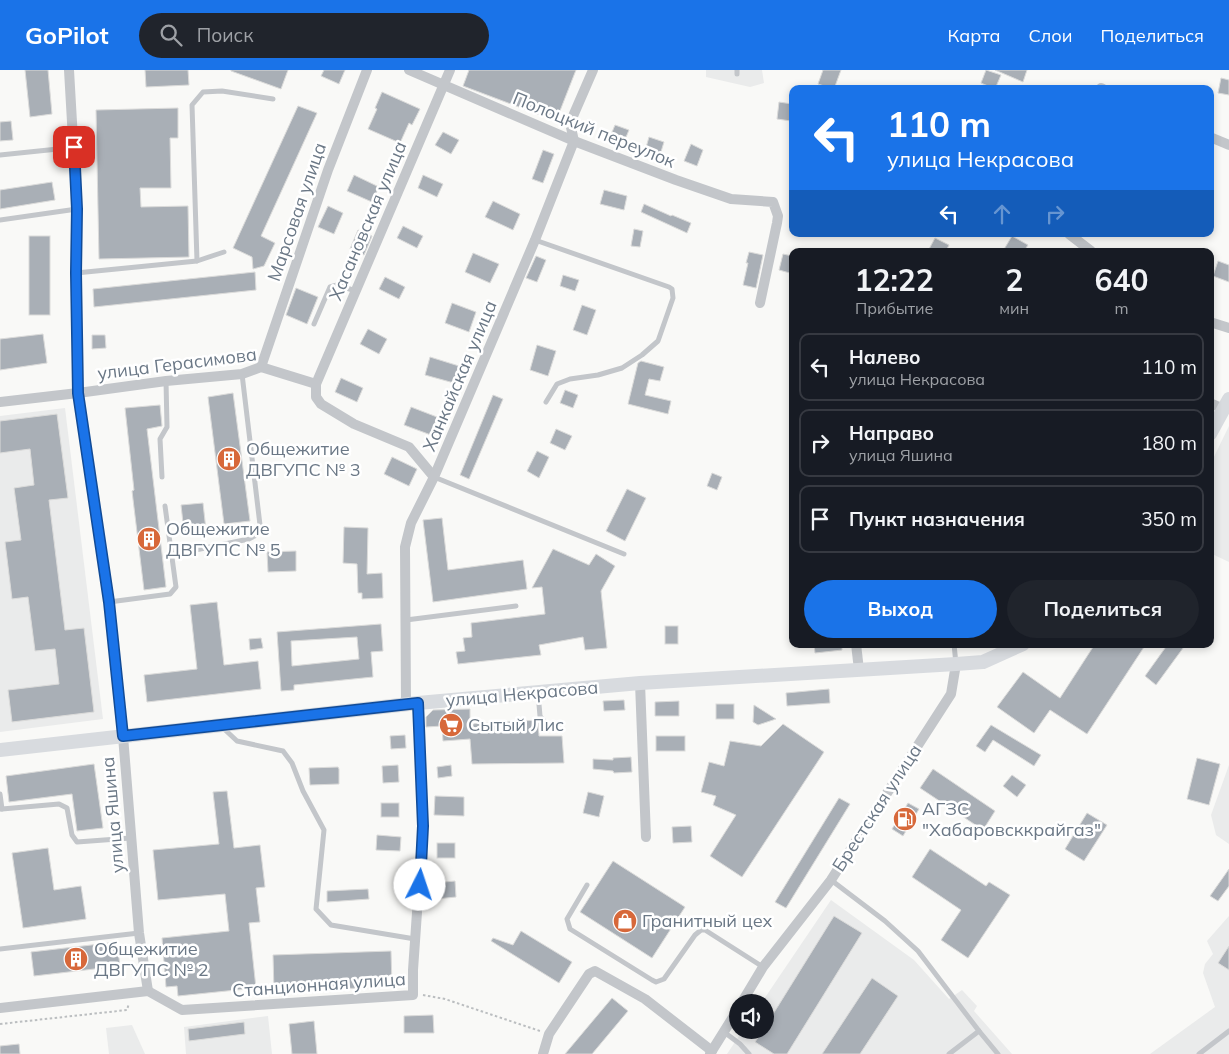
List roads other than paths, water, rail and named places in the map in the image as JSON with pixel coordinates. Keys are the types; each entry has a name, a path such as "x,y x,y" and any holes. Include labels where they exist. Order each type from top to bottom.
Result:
{"street":[{"name":"улица Яшина","path":"69,70 77,209 78,393 109,602 123,736 139,933 148,991"},
{"name":"Марсовая улица","path":"261,367 328,170 367,70"},
{"name":"Хасановская улица","path":"316,384 450,70"},
{"name":"Ханкайская улица","path":"413,995 423,826 406,620 405,547 407,536 535,240 574,142 570,123 593,70"},
{"name":"Полоцкий переулок","path":"415,71 442,86 574,142 676,180 731,199 773,202 778,216 760,303"},
{"path":"1214,139 1229,146"},
{"path":"1073,237 1087,248"},
{"path":"1214,323 1229,328"},
{"name":"улица Герасимова","path":"0,402 166,381 242,374 261,367 316,384"},
{"path":"316,384 316,397 322,404 354,424 409,447 434,477"},
{"path":"1214,403 1227,404 1214,427"},
{"path":"856,648 859,670"},
{"path":"956,664 983,662 1014,648"},
{"name":"улица Некрасова","path":"0,750 412,703 640,683 956,664"},
{"name":"Брестская улица","path":"747,994 763,967 831,880 951,694 956,664"},
{"path":"640,683 646,837"},
{"path":"543,1054 549,1034 589,974 595,971 645,999 711,1053 729,1023"},
{"path":"0,1008 148,991"},
{"name":"Станционная улица","path":"148,991 182,1010 413,995"}],"lane":[{"path":"197,261 192,105 203,92 222,91 273,99"},
{"path":"0,155 58,149"},
{"path":"0,220 77,209"},
{"path":"535,240 669,287 674,293 674,298 658,341 642,355 622,368 598,375 570,379 557,384 546,402"},
{"path":"76,273 197,261 224,252"},
{"path":"314,324 330,287 337,285 356,291"},
{"path":"172,555 249,539 258,532 260,525 242,374"},
{"path":"162,477 160,439 167,427 166,381"},
{"path":"434,477 624,554"},
{"path":"109,602 170,594 176,587 165,506"},
{"path":"406,620 516,606"},
{"path":"954,648 956,664"},
{"path":"538,692 540,716 550,728"},
{"path":"220,725 237,741 283,751 292,762 303,791 324,830 316,909 331,925 415,939"},
{"path":"0,794 1,809 59,804 67,808 72,836 77,842 132,838"},
{"path":"831,880 885,921 918,951 979,1032 998,1054"},
{"path":"587,885 567,919 570,929 656,982 664,979 695,935 701,930 705,930 763,967"},
{"path":"0,950 139,933"},
{"path":"724,1031 749,1054"},
{"path":"1200,1054 1229,1031"},
{"path":"949,1054 979,1032"}],"place":[{"name":"Общежитие ДВГУПС № 3","path":"229,459"},
{"name":"Общежитие ДВГУПС № 5","path":"149,539"},
{"name":"Сытый Лис","path":"451,725"},
{"name":"АГЗС \"Хабаровсккрайгаз\"","path":"905,819"},
{"name":"Гранитный цех","path":"625,921"},
{"name":"Общежитие ДВГУПС № 2","path":"76,959"}]}
